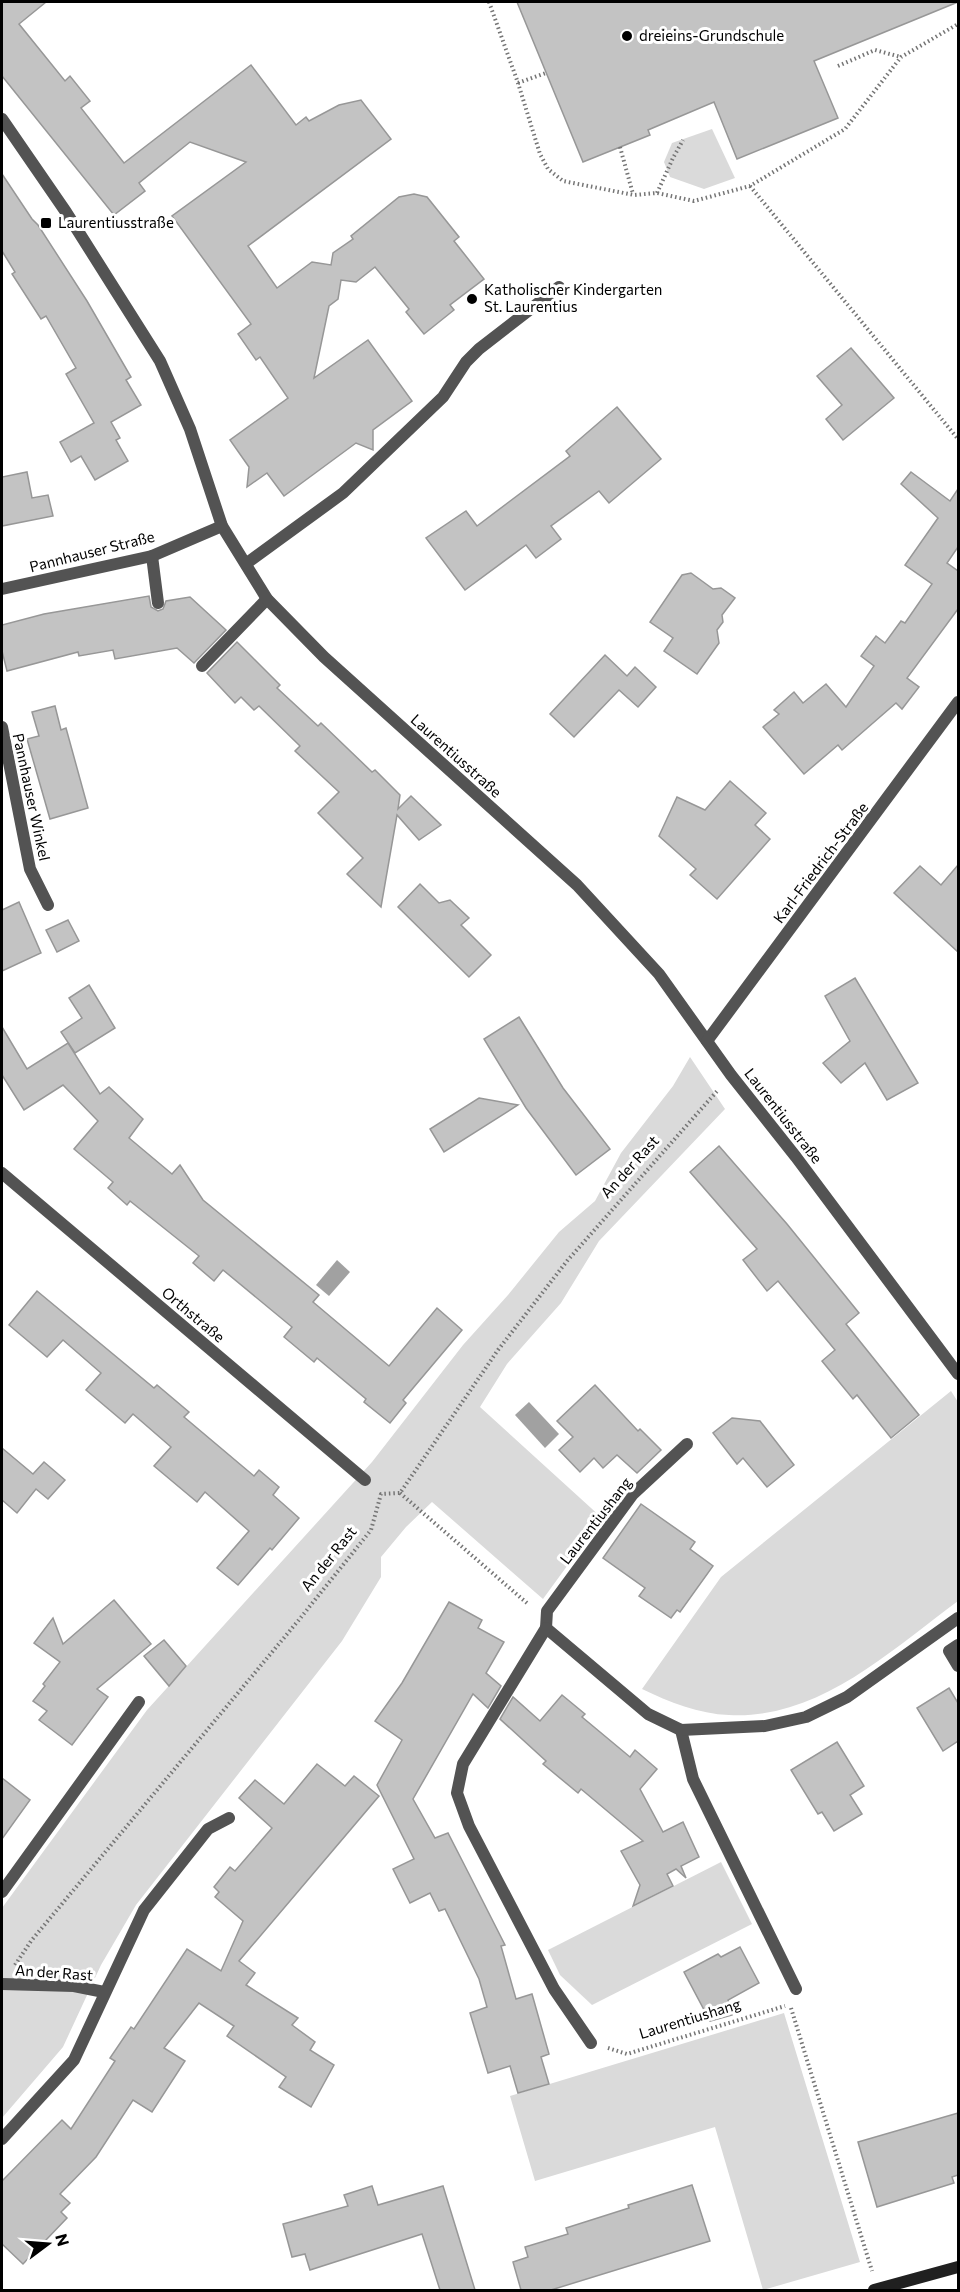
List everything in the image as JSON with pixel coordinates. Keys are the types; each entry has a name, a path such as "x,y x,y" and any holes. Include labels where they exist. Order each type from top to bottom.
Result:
{"main road":[{"path":"875,2290 958,2267"}],"street":[{"name":"Laurentiusstraße","path":"2,119 66,212 160,361 190,429 222,526 247,562 267,598 324,657 577,885 659,974 731,1075 796,1156 958,1374"},
{"path":"247,562 343,493 442,397 466,362 479,349 559,287"},
{"name":"Pannhauser Straße","path":"2,589 152,556 222,526"},
{"path":"152,556 158,603"},
{"path":"202,666 267,598"},
{"name":"Karl-Friedrich-Straße","path":"707,1041 958,702"},
{"name":"Pannhauser Winkel","path":"2,727 30,869 48,905"},
{"name":"Orthstraße","path":"2,1173 365,1480"},
{"name":"Laurentiushang","path":"591,2043 554,1989 469,1826 457,1793 463,1764 546,1628 547,1611 633,1494 687,1444"},
{"path":"546,1628 648,1714 681,1730 765,1726 806,1717 847,1697 958,1618"},
{"path":"958,1645 949,1651 958,1666"},
{"path":"2,1892 139,1702"},
{"path":"681,1730 693,1779 796,1989"},
{"name":"An der Rast","path":"2,2139 74,2060 144,1910 208,1829 230,1818"},
{"name":"An der Rast","path":"2,1984 74,1986 104,1992"}],"path":[{"path":"489,2 540,154 548,169 563,181 634,195 657,194 694,201 750,186 845,129 901,57 958,24"},
{"path":"838,66 875,50 901,57"},
{"path":"518,83 546,72"},
{"path":"657,194 683,140"},
{"path":"620,147 634,195"},
{"path":"750,186 958,439"},
{"name":"An der Rast","path":"13,1969 31,1941 371,1530 381,1494 400,1493 498,1350 567,1261 731,1075"},
{"path":"400,1493 536,1611 546,1628"},
{"name":"Laurentiushang","path":"591,2043 627,2054 789,2005 875,2290"}],"shaded area":[{"path":"712,129 735,178 704,189 670,177 664,162 672,143"},
{"path":"690,1057 725,1109 599,1241 561,1303 507,1364 480,1407 602,1518 543,1599 432,1502 406,1527 381,1557 381,1577 342,1641 136,1905 101,1965 63,2047 2,2118 2,1908 147,1710 372,1462 463,1345 508,1295 559,1232 595,1201 621,1153 673,1086"},
{"path":"337,1260 350,1272 329,1296 316,1285"},
{"path":"951,1391 958,1402 958,1601 880,1660 852,1678 823,1694 793,1706 762,1714 718,1714 684,1706 642,1689 721,1577"},
{"path":"529,1402 559,1434 545,1448 515,1415"},
{"path":"721,1862 752,1924 592,2005 560,1975 548,1950"},
{"path":"784,2013 860,2262 763,2290 715,2127 535,2181 510,2096"}],"building":[{"path":"2,2 46,2 19,24 65,81 70,76 90,101 81,108 124,163 251,65 296,125 306,117 309,121 339,105 361,100 391,139 248,246 277,288 312,262 331,265 333,253 353,239 351,236 399,197 414,194 427,197 459,237 454,241 484,279 450,305 454,310 424,334 406,312 409,309 375,267 356,282 341,280 338,299 329,306 314,378 368,340 412,401 373,430 373,450 356,443 284,496 267,473 247,487 249,467 230,440 288,398 260,357 256,360 238,334 251,324 172,216 246,162 190,142 139,183 145,191 114,215 2,76"},
{"path":"517,2 958,2 814,61 838,118 737,159 714,102 648,130 650,135 583,162"},
{"path":"2,174 87,301 131,377 126,380 141,405 111,422 120,438 116,440 128,461 95,480 81,456 71,462 60,442 94,423 66,374 76,368 46,316 41,319 12,274 15,272 2,251"},
{"path":"851,348 894,398 843,440 826,419 842,405 817,376"},
{"path":"617,407 661,459 609,503 599,491 551,526 561,539 536,558 526,545 465,590 426,538 466,511 477,526 570,456 566,451"},
{"path":"27,472 32,498 48,495 53,516 2,526 2,477"},
{"path":"911,472 950,501 958,489 958,547 947,563 958,571 958,609 907,678 919,687 902,709 896,703 842,750 838,745 804,774 763,727 779,714 774,710 794,692 803,703 826,684 846,707 874,666 861,656 876,636 885,643 901,621 905,623 932,584 905,565 938,518 901,484"},
{"path":"691,573 713,589 721,588 735,598 722,615 723,622 717,630 719,643 697,674 664,651 673,638 650,622 682,575"},
{"path":"149,596 151,607 158,611 163,609 166,601 190,597 226,630 194,663 177,648 115,659 113,650 79,656 78,652 7,671 2,651 2,625 44,614"},
{"path":"237,642 280,685 277,688 318,726 321,723 372,772 375,770 400,795 398,809 411,796 441,825 419,840 397,815 381,907 347,874 363,858 318,813 339,792 295,751 300,746 259,706 254,710 241,697 235,703 207,673"},
{"path":"605,655 627,676 635,667 656,687 638,707 619,690 574,737 550,714"},
{"path":"55,706 61,730 66,728 88,808 50,819 27,739 39,736 32,712"},
{"path":"730,781 766,813 755,825 770,839 717,899 690,875 696,869 659,836 677,797 705,810"},
{"path":"958,865 958,952 894,893 920,866 941,885"},
{"path":"420,884 439,903 450,900 469,918 461,925 491,955 469,977 398,907"},
{"path":"19,902 41,953 2,971 2,910"},
{"path":"68,920 79,941 57,952 46,930"},
{"path":"855,978 918,1083 887,1100 865,1063 841,1083 823,1063 850,1041 825,996"},
{"path":"89,985 115,1028 75,1053 61,1032 82,1018 69,998"},
{"path":"519,1017 563,1088 610,1149 576,1175 526,1108 484,1039"},
{"path":"2,1027 27,1069 68,1043 100,1094 109,1087 143,1119 129,1138 172,1174 180,1165 203,1200 319,1295 313,1302 389,1366 437,1308 462,1330 403,1400 406,1403 390,1423 364,1402 366,1399 317,1358 314,1362 284,1337 292,1327 223,1270 214,1281 193,1263 199,1256 130,1201 127,1205 108,1188 113,1182 74,1149 98,1121 63,1085 24,1110 2,1075"},
{"path":"479,1098 518,1105 444,1152 430,1129"},
{"path":"719,1146 787,1224 859,1313 846,1324 919,1415 891,1438 857,1395 853,1399 822,1361 835,1350 778,1281 767,1291 743,1260 757,1249 690,1172"},
{"path":"37,1291 154,1388 157,1385 189,1412 184,1417 254,1476 259,1470 279,1487 273,1495 299,1518 238,1585 217,1568 249,1531 205,1492 197,1502 154,1466 171,1447 133,1414 125,1423 86,1390 101,1373 63,1340 47,1357 9,1325"},
{"path":"595,1385 638,1431 640,1429 661,1450 637,1473 617,1455 603,1468 594,1458 580,1472 559,1450 573,1437 557,1421"},
{"path":"732,1418 760,1421 794,1465 767,1487 743,1458 737,1464 713,1433"},
{"path":"2,1448 33,1474 44,1462 65,1480 48,1499 36,1489 17,1513 2,1500"},
{"path":"641,1504 695,1542 690,1549 713,1566 680,1612 677,1610 671,1618 639,1596 645,1588 603,1558"},
{"path":"114,1600 151,1644 97,1689 108,1697 72,1745 39,1720 47,1711 33,1701 60,1662 34,1643 53,1618 63,1644"},
{"path":"449,1602 482,1620 478,1628 504,1642 486,1673 501,1686 488,1708 473,1694 413,1799 435,1838 448,1833 505,1945 501,1946 516,1999 532,1994 549,2054 541,2057 549,2084 518,2093 510,2066 488,2073 470,2013 487,2007 479,1979 445,1909 439,1911 430,1893 410,1903 393,1869 414,1859 377,1785 402,1740 375,1721 402,1683"},
{"path":"164,1640 186,1666 169,1686 144,1656"},
{"path":"949,1688 958,1703 958,1741 943,1751 917,1708"},
{"path":"562,1695 585,1714 582,1717 630,1757 635,1750 657,1769 640,1789 663,1832 683,1822 699,1857 681,1866 686,1878 676,1869 667,1874 673,1886 633,1906 640,1885 621,1851 643,1841 581,1789 578,1793 543,1764 546,1761 500,1719 513,1697 540,1721"},
{"path":"837,1742 864,1786 850,1795 862,1814 834,1831 822,1812 818,1814 791,1770"},
{"path":"317,1764 345,1786 354,1776 379,1796 239,1961 255,1973 246,1985 298,2018 292,2025 315,2042 310,2050 334,2065 311,2107 279,2087 286,2077 227,2036 234,2026 199,2003 164,2048 185,2061 152,2112 133,2100 96,2157 60,2194 70,2203 61,2212 67,2218 23,2264 2,2244 2,2181 62,2120 71,2129 115,2061 110,2058 131,2027 134,2029 187,1949 221,1971 243,1921 215,1897 219,1892 214,1887 230,1867 235,1871 272,1828 239,1798 255,1780 284,1804"},
{"path":"2,1778 30,1800 2,1839"},
{"path":"740,1947 759,1983 728,2000 732,2015 710,2021 684,1972 718,1954 721,1957"},
{"path":"958,2113 958,2175 952,2177 954,2183 877,2207 858,2142"},
{"path":"692,2185 710,2241 551,2290 521,2290 513,2262 528,2257 525,2247 568,2234 566,2228"},
{"path":"372,2186 378,2205 443,2186 475,2290 440,2290 422,2234 310,2270 305,2254 292,2257 283,2224 348,2206 344,2195"}],"place":[{"name":"dreieins-Grundschule","path":"627,36"},
{"name":"Laurentiusstraße","path":"46,223"},
{"name":"Katholischer Kindergarten St. Laurentius","path":"472,299"}]}
